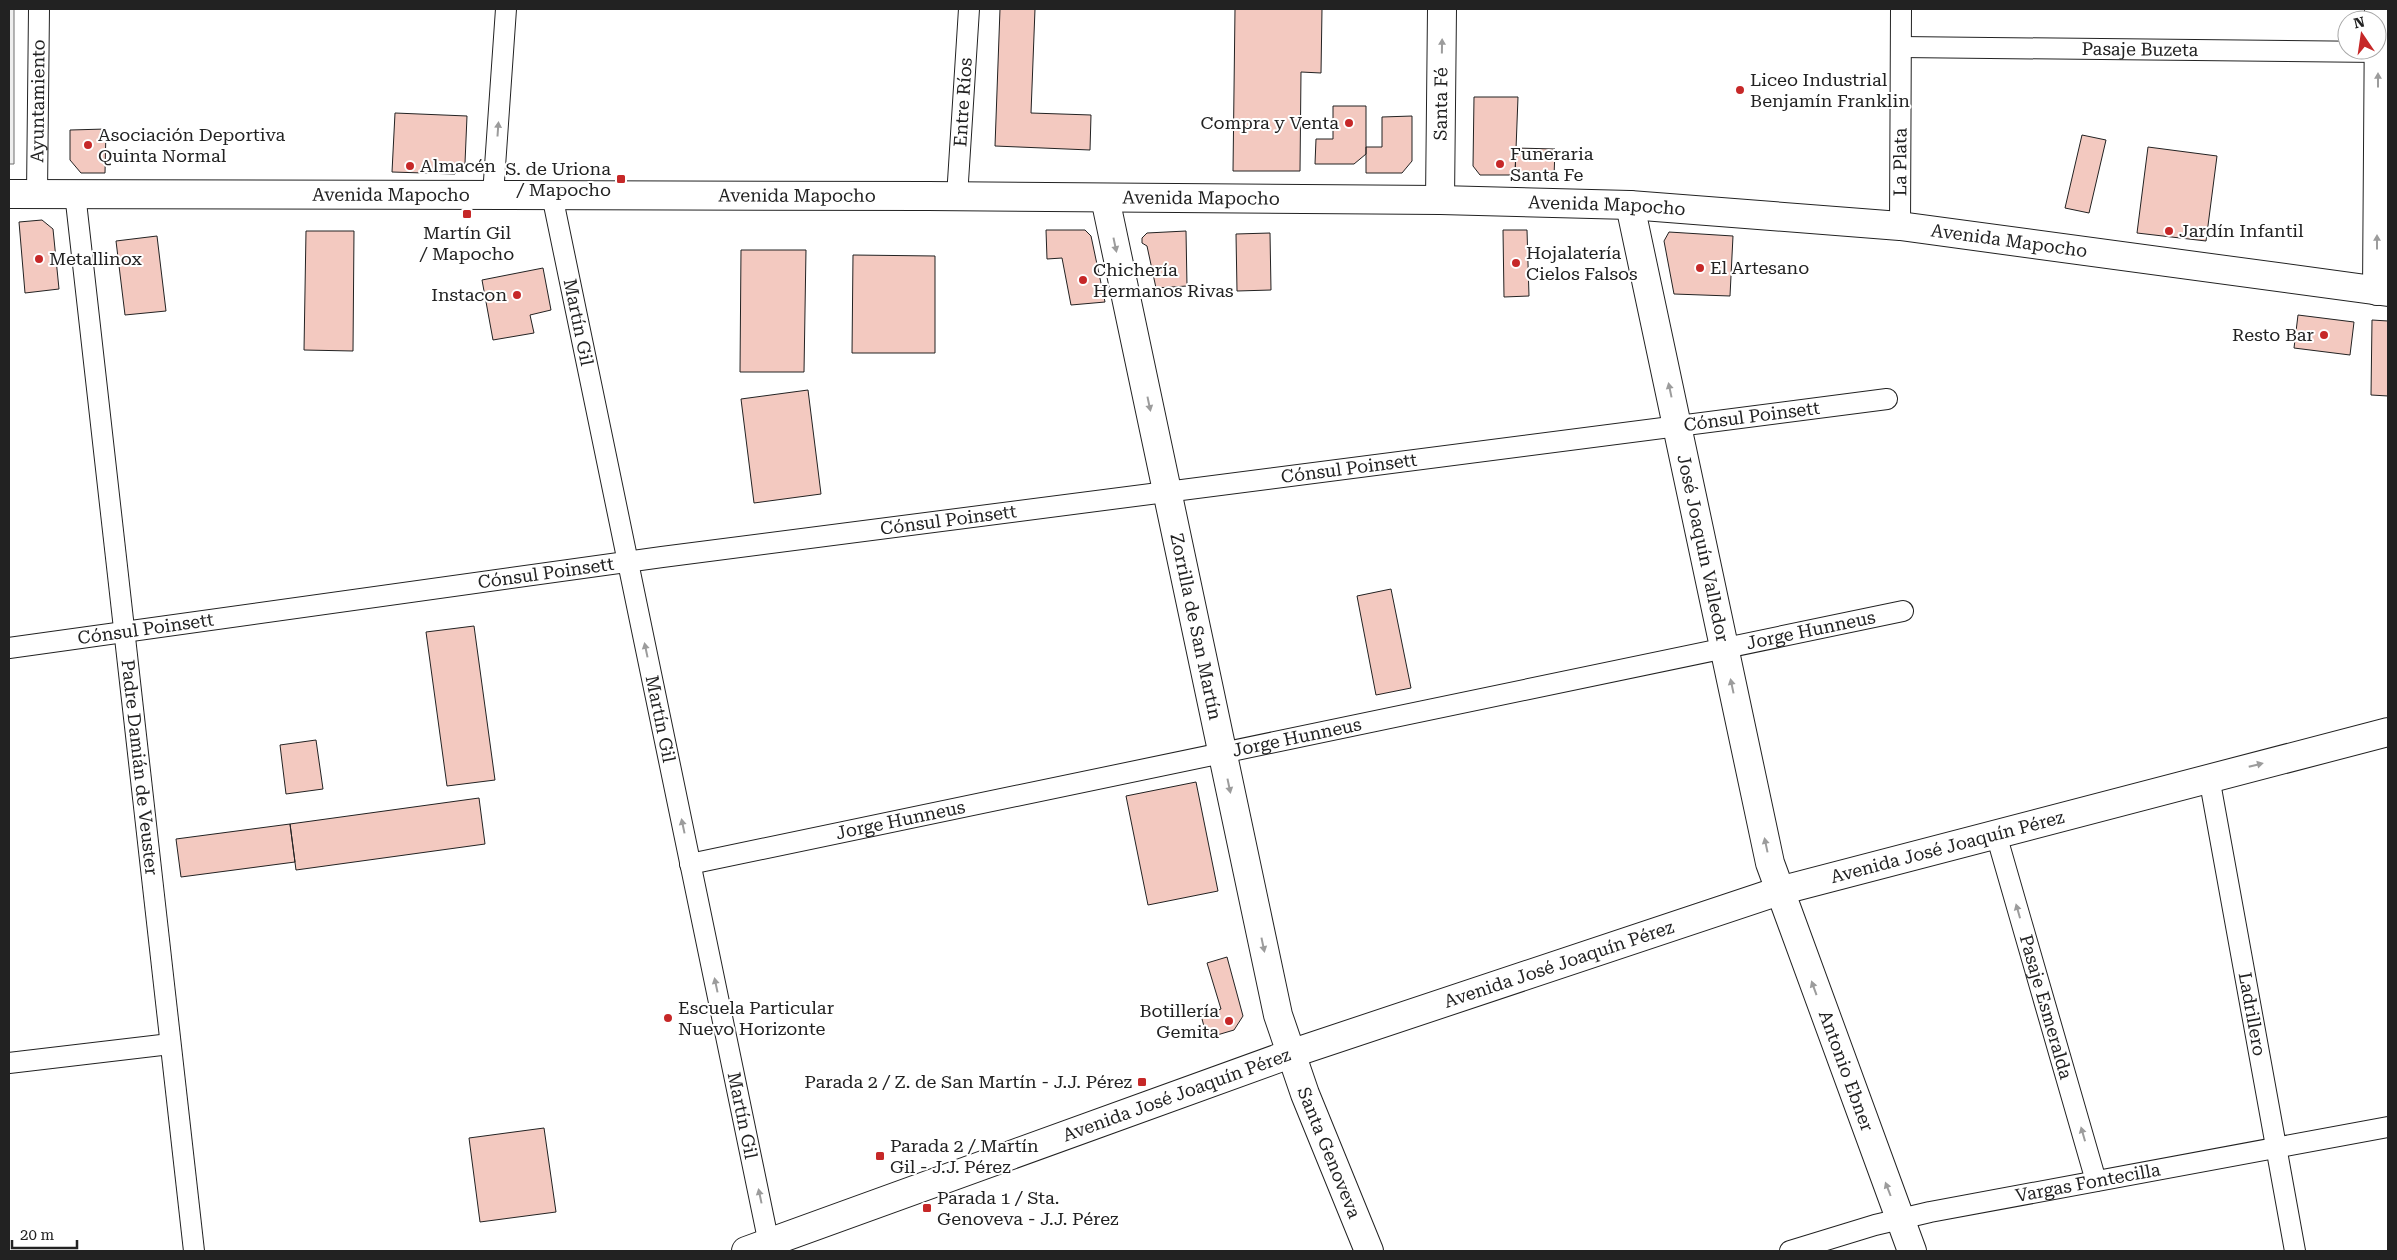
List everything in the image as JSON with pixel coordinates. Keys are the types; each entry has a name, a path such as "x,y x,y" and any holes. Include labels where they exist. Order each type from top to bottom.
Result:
{"main road":[{"name":"Santa Fé","path":"1440,200 1442,9"},
{"path":"2378,60 2383,292"},
{"name":"Avenida Mapocho","path":"9,194 1440,200 1630,205 1900,226 2383,292"},
{"name":"Zorrilla de San Martín","path":"1105,198 1278,1015 1290,1054"},
{"name":"José Joaquín Valledor","path":"1630,205 1770,863 1779,892"},
{"name":"Avenida José Joaquín Pérez","path":"758,1247 1290,1054 1779,892 2388,732"},
{"name":"Antonio Ebner","path":"1779,892 1912,1251"},
{"name":"Santa Genoveva","path":"1290,1054 1369,1251"}],"street":[{"name":"Ayuntamiento","path":"38,193 39,9"},
{"path":"493,195 506,9"},
{"name":"Entre Ríos","path":"957,197 969,9"},
{"name":"La Plata","path":"1900,226 1901,9"},
{"name":"Pasaje Buzeta","path":"1901,47 2337,52"},
{"name":"Padre Damián de Veuster","path":"74,193 194,1251"},
{"name":"Martín Gil","path":"552,195 690,864 758,1247"},
{"name":"Cónsul Poinsett","path":"9,648 628,562 1887,399"},
{"name":"Jorge Hunneus","path":"690,864 1903,611"},
{"name":"Ladrillero","path":"2209,778 2295,1251"},
{"name":"Pasaje Esmeralda","path":"1996,834 2096,1181"},
{"path":"9,1063 170,1044"},
{"name":"Vargas Fontecilla","path":"1790,1251 1899,1219 2388,1127"}],"shaded area":[{"path":"9,9 14,9 14,164 9,164"}],"building":[{"path":"1000,9 1035,9 1031,113 1091,115 1090,150 995,146"},
{"path":"1235,9 1322,9 1321,73 1301,72 1300,171 1233,171"},
{"path":"1474,97 1518,97 1515,175 1480,175 1473,166"},
{"name":"Compra y Venta","path":"1333,106 1366,106 1366,154 1354,164 1315,164 1316,139 1333,139"},
{"path":"395,113 467,116 465,163 455,174 392,172"},
{"path":"1412,116 1412,161 1402,173 1366,173 1366,147 1382,147 1382,117"},
{"name":"Asociación Deportiva Quinta Normal","path":"106,129 105,173 81,173 70,160 70,130"},
{"path":"2082,135 2106,140 2089,213 2065,208"},
{"path":"2148,147 2217,156 2206,241 2137,233"},
{"path":"1516,148 1555,149 1554,177 1515,175"},
{"name":"Metallinox","path":"42,220 53,229 59,289 25,293 19,222"},
{"name":"Chichería Hermanos Rivas","path":"1046,230 1085,230 1091,236 1105,302 1071,305 1062,258 1047,259"},
{"name":"Hojalatería Cielos Falsos","path":"1503,230 1527,230 1529,296 1504,297"},
{"path":"306,231 354,231 353,351 304,350"},
{"path":"1186,231 1187,286 1156,288 1147,246 1142,243 1142,238 1147,233"},
{"name":"El Artesano","path":"1669,232 1733,236 1730,296 1674,294 1664,241"},
{"path":"1270,233 1271,290 1237,291 1236,234"},
{"path":"157,236 166,311 125,315 116,241"},
{"path":"741,250 806,250 804,372 740,372"},
{"path":"853,255 935,256 935,353 852,353"},
{"name":"Instacon","path":"543,268 551,310 530,315 534,333 493,340 482,280"},
{"name":"Resto Bar","path":"2298,315 2354,322 2350,355 2294,348"},
{"path":"2372,320 2388,321 2388,396 2371,395"},
{"path":"808,390 821,494 754,503 741,399"},
{"path":"1391,589 1411,688 1376,695 1357,596"},
{"path":"474,626 495,780 447,786 426,632"},
{"path":"316,740 323,789 286,794 280,745"},
{"path":"1196,782 1218,891 1148,905 1126,796"},
{"path":"479,798 485,844 296,870 290,824"},
{"path":"290,824 295,862 181,877 176,839"},
{"path":"1227,957 1243,1016 1234,1030 1207,1038 1201,1015 1221,1009 1207,963"},
{"path":"544,1128 556,1212 480,1222 469,1138"}],"place":[{"name":"Liceo Industrial Benjamín Franklin","path":"1740,90"},
{"name":"Compra y Venta","path":"1349,123"},
{"name":"Asociación Deportiva Quinta Normal","path":"88,145"},
{"name":"Funeraria Santa Fe","path":"1500,164"},
{"name":"Almacén","path":"410,166"},
{"name":"S. de Uriona / Mapocho","path":"621,179"},
{"name":"Martín Gil / Mapocho","path":"467,214"},
{"name":"Jardín Infantil","path":"2169,231"},
{"name":"Metallinox","path":"39,259"},
{"name":"Hojalatería Cielos Falsos","path":"1516,263"},
{"name":"El Artesano","path":"1700,268"},
{"name":"Chichería Hermanos Rivas","path":"1083,280"},
{"name":"Instacon","path":"517,295"},
{"name":"Resto Bar","path":"2324,335"},
{"name":"Escuela Particular Nuevo Horizonte","path":"668,1018"},
{"name":"Botillería Gemita","path":"1229,1021"},
{"name":"Parada 2 / Z. de San Martín - J.J. Pérez","path":"1142,1082"},
{"name":"Parada 2 / Martín Gil - J.J. Pérez","path":"880,1156"},
{"name":"Parada 1 / Sta. Genoveva - J.J. Pérez","path":"927,1208"}]}
